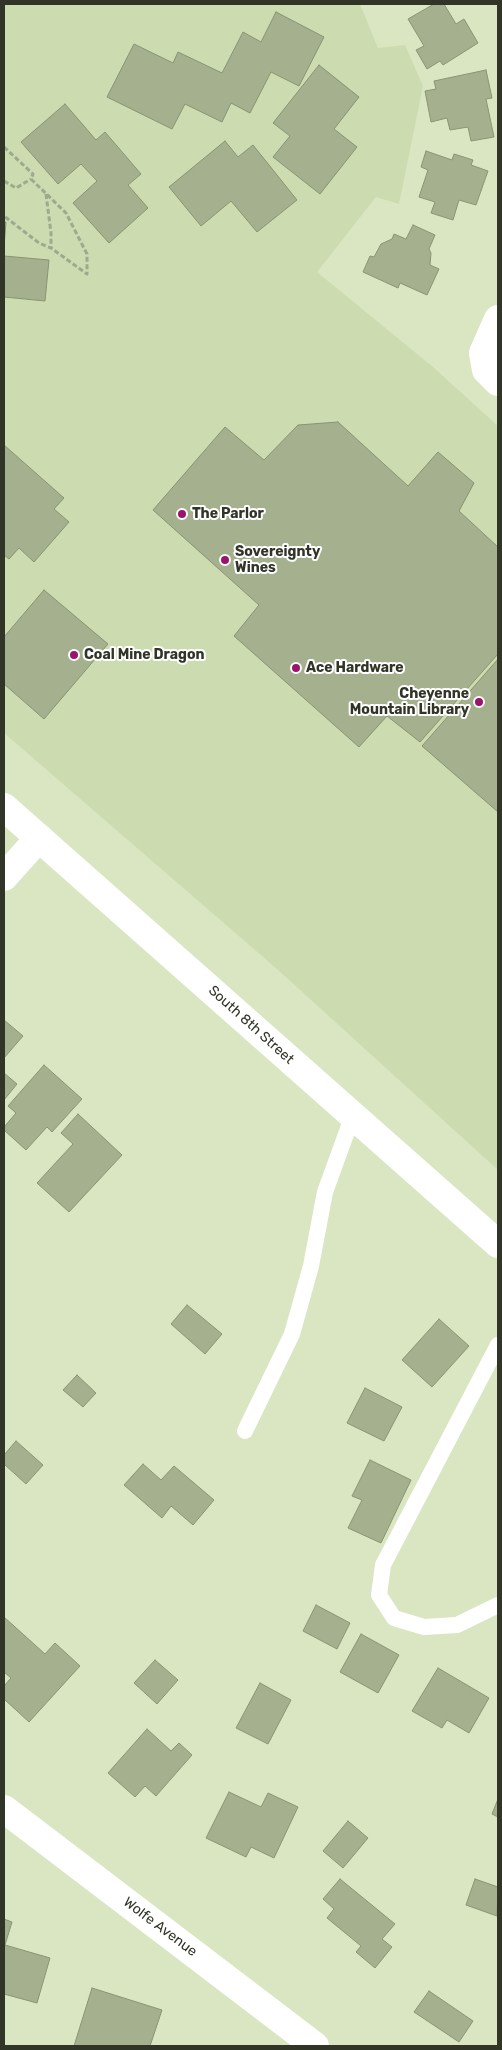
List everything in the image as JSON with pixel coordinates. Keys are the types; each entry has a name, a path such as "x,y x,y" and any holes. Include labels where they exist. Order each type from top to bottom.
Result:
{"main road":[{"path":"498,319 483,353 486,370 498,382"},
{"name":"South 8th Street","path":"4,807 498,1244"},
{"path":"4,877 39,838"},
{"name":"Wolfe Avenue","path":"4,1809 315,2046"}],"lane":[{"path":"245,1431 292,1334 311,1266 325,1192 353,1115"},
{"path":"498,1345 383,1564 380,1595 394,1618 424,1628 457,1625 498,1605"}],"path":[{"path":"4,147 33,174 31,179 16,188 4,181"},
{"path":"4,216 39,243 51,248 86,274 87,254 66,213 31,179"},
{"path":"46,194 51,248"}],"shaded area":[{"path":"4,4 360,4 378,48 405,45 423,86 399,204 376,197 317,272 433,367 498,426 498,1170 277,969 4,733"}],"building":[{"path":"434,4 444,4 456,24 464,19 478,43 443,65 440,61 427,69 416,50 424,46 408,19"},
{"path":"276,12 324,37 299,86 271,72 250,113 231,103 222,122 185,104 172,129 107,97 134,44 173,63 178,52 222,73 243,32 261,42"},
{"path":"319,65 359,97 334,129 357,147 320,194 273,157 290,136 273,123"},
{"path":"486,70 492,98 486,99 494,137 471,141 468,127 450,130 447,118 431,122 425,91 436,89 434,81"},
{"path":"65,104 96,140 105,132 141,174 128,185 148,208 109,243 73,203 97,181 81,164 58,184 21,142"},
{"path":"225,141 238,157 253,145 297,200 257,232 231,201 201,226 169,187"},
{"path":"426,151 452,160 454,154 473,160 471,165 488,171 476,205 459,200 453,220 431,213 435,202 419,197 428,170 421,167"},
{"path":"4,222 6,222 4,247"},
{"path":"413,225 435,235 429,249 431,253 430,265 439,269 427,295 400,283 398,288 363,272 370,256 374,257 381,244 392,239 394,234 406,239"},
{"path":"4,256 49,260 45,301 4,297"},
{"path":"338,422 408,486 438,452 474,483 459,511 498,547 498,654 420,742 387,716 359,747 234,636 259,605 153,510 225,427 264,460 298,425"},
{"path":"4,445 64,498 54,509 69,522 34,562 19,548 9,559 4,555"},
{"path":"44,590 108,644 44,719 4,684 4,637"},
{"name":"Cheyenne Mountain Library","path":"498,659 498,812 422,746"},
{"path":"4,1020 23,1036 4,1058"},
{"path":"44,1065 82,1099 52,1132 47,1127 26,1150 4,1130 4,1127 16,1113 8,1106"},
{"path":"4,1073 17,1084 4,1100"},
{"path":"78,1114 122,1155 69,1212 37,1183 73,1144 61,1133"},
{"path":"187,1305 222,1334 205,1354 171,1324"},
{"path":"439,1319 469,1346 432,1387 402,1360"},
{"path":"77,1375 96,1393 83,1407 63,1390"},
{"path":"365,1388 402,1407 384,1441 347,1423"},
{"path":"16,1441 43,1465 26,1484 4,1464 4,1455"},
{"path":"370,1460 411,1480 381,1543 348,1528 362,1500 352,1496"},
{"path":"143,1464 161,1480 174,1466 214,1500 193,1525 171,1506 162,1518 124,1485"},
{"path":"316,1605 350,1623 337,1649 303,1631"},
{"path":"4,1617 45,1654 55,1643 80,1666 29,1722 4,1699 4,1686 11,1678 4,1672"},
{"path":"361,1634 399,1655 378,1693 340,1672"},
{"path":"155,1660 178,1680 157,1704 134,1683"},
{"path":"438,1668 489,1698 469,1733 447,1720 442,1728 412,1711"},
{"path":"260,1683 291,1700 268,1744 236,1728"},
{"path":"147,1729 171,1751 179,1743 192,1755 156,1796 145,1786 135,1797 108,1773"},
{"path":"229,1792 261,1807 268,1793 298,1807 274,1858 251,1847 246,1857 206,1838"},
{"path":"498,1799 498,1817 492,1814"},
{"path":"348,1821 368,1838 343,1868 323,1851"},
{"path":"340,1879 395,1924 382,1939 392,1947 375,1968 356,1952 361,1946 327,1918 334,1909 323,1899"},
{"path":"475,1879 498,1887 497,1916 466,1905"},
{"path":"4,1919 12,1922 5,1945 50,1958 37,2003 4,1994"},
{"path":"92,1988 162,2010 150,2046 74,2046"},
{"path":"429,1991 473,2021 459,2042 414,2012"}],"place":[{"name":"The Parlor","path":"182,514"},
{"name":"Sovereignty Wines","path":"225,560"},
{"name":"Coal Mine Dragon","path":"74,655"},
{"name":"Ace Hardware","path":"296,668"},
{"name":"Cheyenne Mountain Library","path":"479,702"}]}
